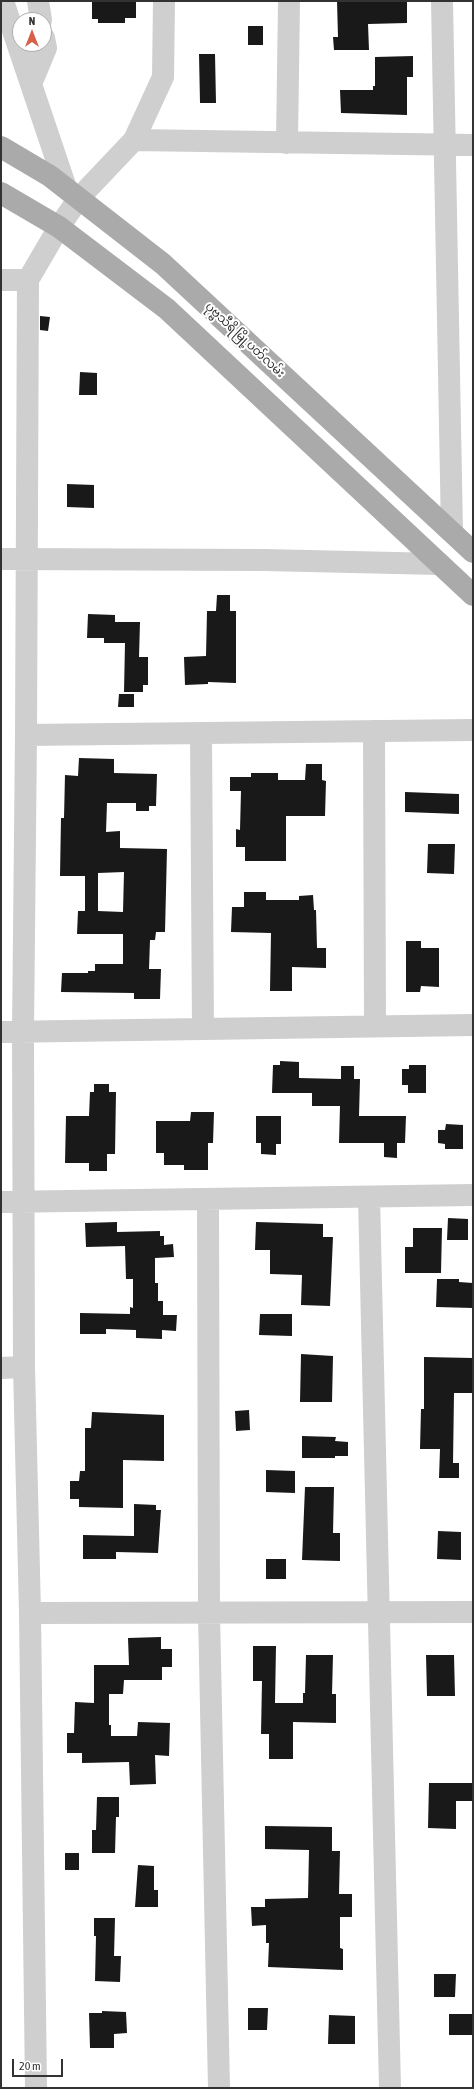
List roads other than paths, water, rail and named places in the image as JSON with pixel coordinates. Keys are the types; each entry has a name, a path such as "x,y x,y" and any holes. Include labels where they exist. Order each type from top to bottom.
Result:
{"main road":[{"name":"ပုဗ္ဗသီရိ မြို့ပတ်လမ်း","path":"1,148 50,176 163,264 473,552"},
{"path":"1,193 59,227 167,309 473,595"}],"street":[{"path":"3,1 31,84 73,193"},
{"path":"38,1 40,12"},
{"path":"36,2088 30,1614 24,1367 23,1032 28,280 59,227 73,193 134,140 163,78 164,1"},
{"path":"287,143 289,1"},
{"path":"442,1 452,532"},
{"path":"31,84 44,52"},
{"path":"134,140 444,146 473,145"},
{"path":"1,280 28,280"},
{"path":"1,559 264,560 439,564"},
{"path":"26,735 473,730"},
{"path":"374,731 375,1026"},
{"path":"201,733 203,1029"},
{"path":"1,1032 473,1025"},
{"path":"1,1202 473,1195"},
{"path":"369,1197 377,1613 390,2088"},
{"path":"208,1199 209,1613 219,2088"},
{"path":"1,1368 24,1367"},
{"path":"30,1614 473,1612"}]}
